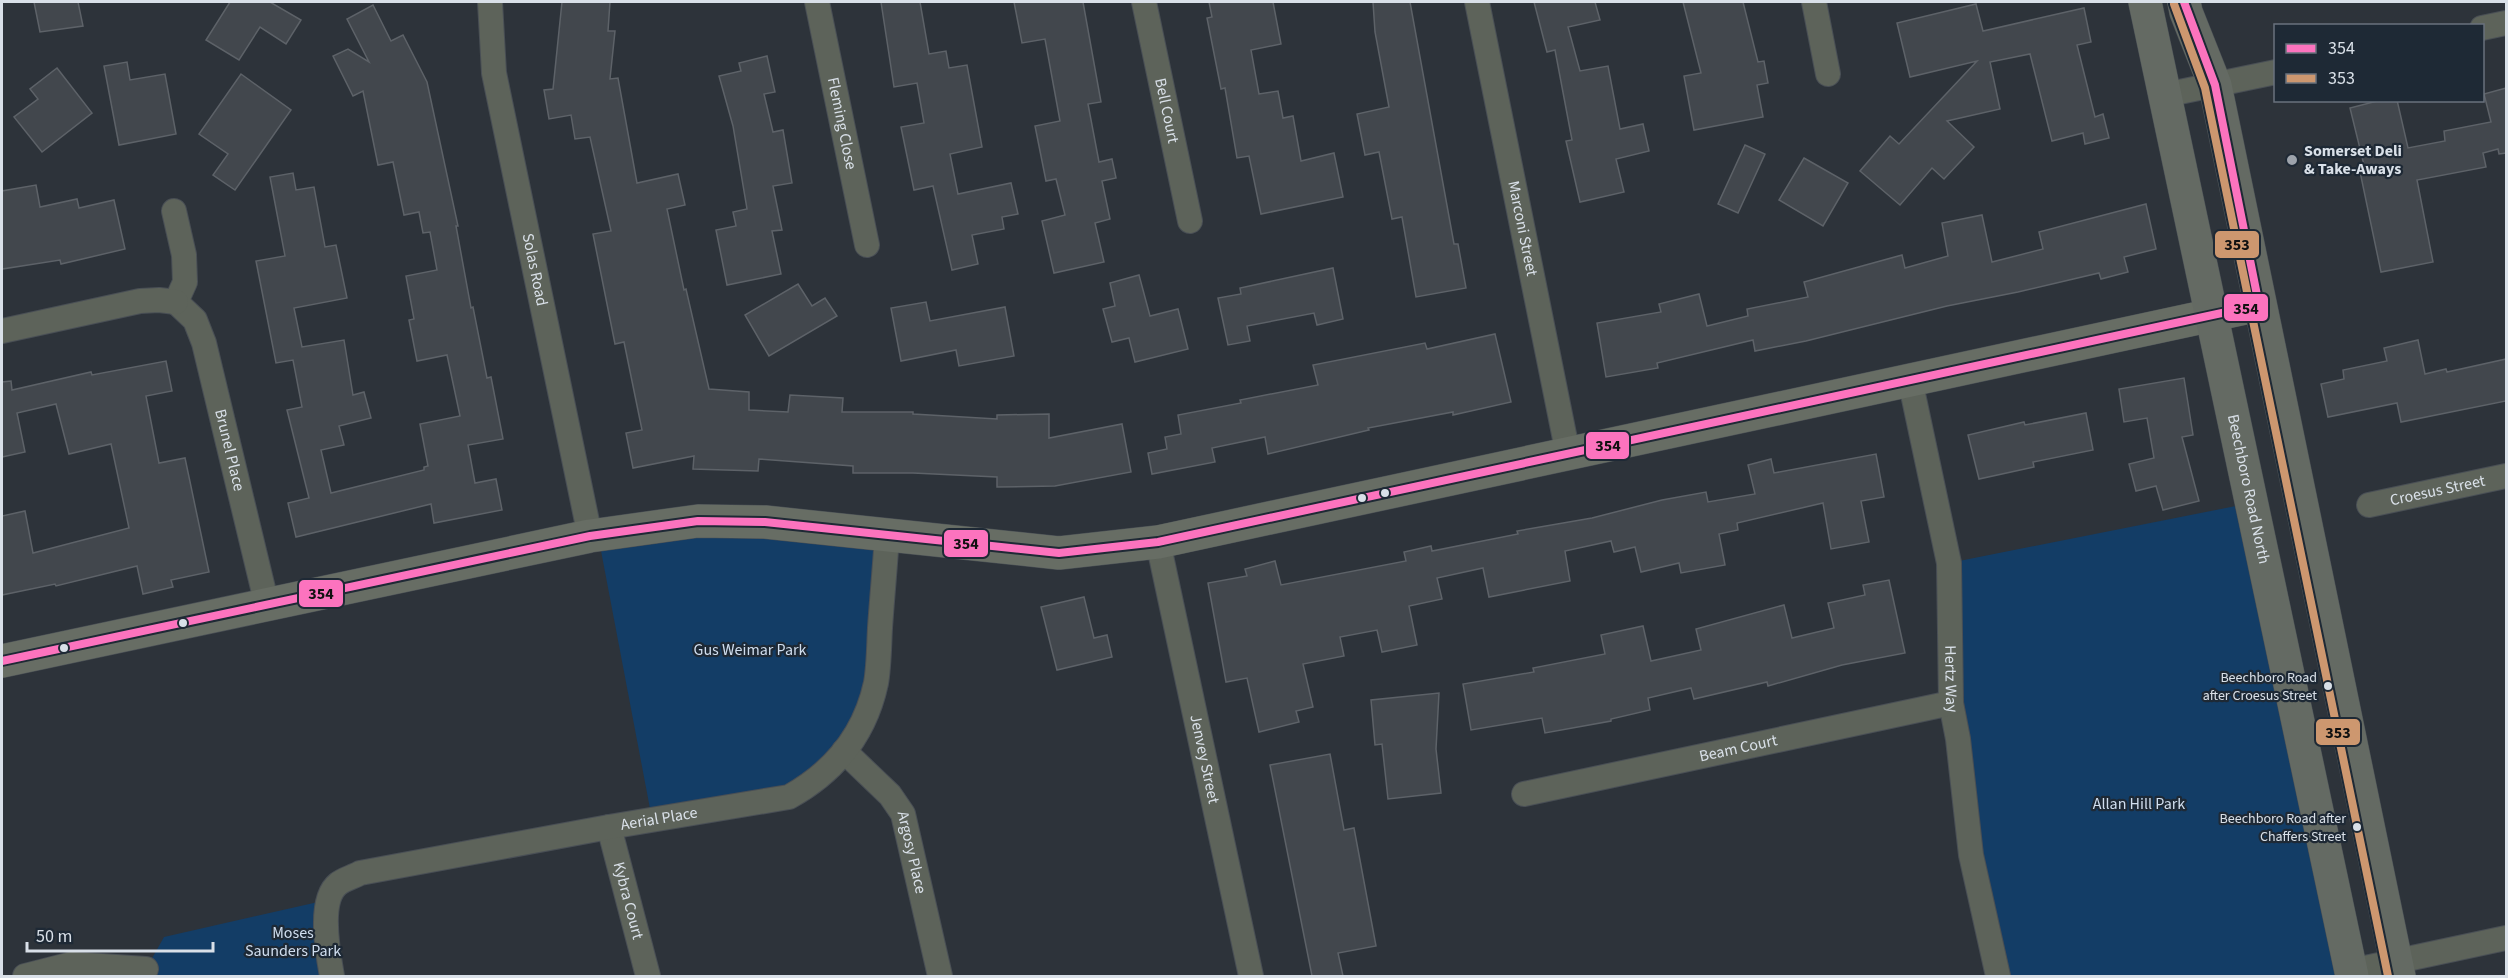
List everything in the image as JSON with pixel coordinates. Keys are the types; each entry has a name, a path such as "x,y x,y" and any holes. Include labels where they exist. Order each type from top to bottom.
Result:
{"main road":[{"name":"Beechboro Road North","path":"2145,2 2352,974"},
{"path":"2184,2 2215,85 2397,969"}],"street":[{"name":"Solas Road","path":"490,2 489,20 494,73 590,536"},
{"name":"Fleming Close","path":"817,2 867,245"},
{"name":"Bell Court","path":"1144,2 1190,221"},
{"name":"Marconi Street","path":"1478,2 1568,454"},
{"path":"1814,2 1828,74"},
{"path":"2484,28 2506,23"},
{"path":"2165,95 2274,72"},
{"path":"2,331 140,301 176,302 185,282 174,211"},
{"name":"Brunel Place","path":"176,302 195,320 204,343 267,605"},
{"path":"2,661 590,536 698,521 735,521 1059,553 1158,542 2259,304"},
{"name":"Hertz Way","path":"1910,380 1949,563 1951,703 1958,739 1971,855 1998,976"},
{"name":"Croesus Street","path":"2369,505 2506,476"},
{"name":"Aerial Place","path":"332,976 327,950 327,900 338,884 360,873 789,796 829,770 858,732 876,682 887,536"},
{"name":"Jenvey Street","path":"1158,542 1251,976"},
{"name":"Beam Court","path":"1524,794 1951,703"},
{"name":"Argosy Place","path":"844,751 890,795 903,814 940,976"},
{"name":"Kybra Court","path":"609,827 648,976"},
{"path":"2352,974 2397,969 2506,938"},
{"path":"26,976 72,964 146,969"}],"green space":[{"name":"Allan Hill Park","path":"2251,503 2352,976 1998,976 1971,856 1949,563"},
{"name":"Gus Weimar Park","path":"598,535 887,536 876,682 810,785 652,819"},
{"name":"Moses Saunders Park","path":"327,900 332,976 145,976 146,969 164,937"}],"building":[{"path":"34,2 78,2 83,26 40,32"},
{"path":"230,2 270,2 301,20 286,44 260,27 239,60 206,40"},
{"path":"562,2 610,2 608,31 615,31 610,79 618,78 637,183 678,174 685,205 667,209 684,290 686,289 709,389 749,392 749,410 788,412 790,395 843,398 842,412 913,412 913,414 997,419 997,415 1049,414 1049,438 1122,424 1131,472 1055,486 997,487 997,477 853,473 853,466 759,459 758,471 693,469 694,456 633,468 626,433 642,430 624,342 615,344 593,234 611,231 590,137 575,139 571,115 549,119 544,90 553,89"},
{"path":"881,2 920,2 929,54 946,51 949,68 967,65 982,147 950,154 958,194 1011,183 1018,214 1002,217 1004,229 972,235 978,264 952,270 933,186 914,190 901,127 924,123 917,83 894,87"},
{"path":"1014,2 1083,2 1101,102 1088,104 1099,162 1112,159 1116,178 1102,181 1110,219 1095,223 1104,262 1054,273 1042,221 1065,215 1056,179 1046,181 1035,126 1060,121 1045,39 1022,43"},
{"path":"1209,2 1273,2 1281,44 1251,50 1259,94 1278,91 1283,118 1293,116 1301,161 1334,153 1343,197 1261,214 1249,156 1237,158 1225,88 1221,89 1207,18 1212,17"},
{"path":"1373,2 1410,2 1454,244 1458,244 1466,288 1416,297 1402,217 1392,219 1379,152 1365,155 1357,114 1389,107 1375,32"},
{"path":"1534,2 1595,2 1600,20 1568,27 1580,71 1608,66 1620,129 1643,124 1649,151 1616,159 1624,192 1580,202 1566,141 1572,140 1555,50 1547,52"},
{"path":"1683,2 1743,2 1758,62 1764,61 1768,83 1757,85 1763,117 1694,130 1684,76 1701,73"},
{"path":"1976,4 1983,31 2084,8 2091,42 2077,45 2095,117 2103,114 2109,138 2085,144 2083,133 2052,141 2030,54 1990,62 2000,109 1947,121 1974,147 1944,179 1932,168 1900,205 1860,171 1890,136 1899,144 1977,61 1910,77 1897,23"},
{"path":"373,5 391,41 403,35 427,82 458,226 456,226 471,308 473,307 487,378 491,377 503,439 468,445 475,483 496,479 502,510 434,523 431,504 296,537 288,503 309,498 287,410 302,407 293,360 276,363 256,261 285,256 270,177 293,173 296,190 314,187 325,247 336,245 347,298 294,308 302,347 344,340 353,395 364,392 371,418 339,426 344,445 321,450 331,493 424,470 424,467 428,466 420,424 460,416 447,355 417,361 409,320 414,319 406,276 437,270 430,232 423,233 419,212 404,215 393,162 378,165 363,91 353,96 333,56 348,49 369,62 347,19"},
{"path":"767,56 775,92 764,94 773,132 783,130 792,183 773,186 782,230 772,231 781,274 727,285 716,230 736,226 733,212 747,209 733,126 719,76 741,71 739,63"},
{"path":"127,62 130,80 165,74 176,134 119,145 104,66"},
{"path":"57,68 92,113 42,152 14,117 38,99 30,89"},
{"path":"241,74 291,110 235,190 213,175 228,154 199,134"},
{"path":"2506,88 2506,153 2499,154 2498,149 2483,153 2486,167 2417,180 2433,262 2381,272 2359,167 2364,165 2350,108 2373,102 2397,102 2408,148 2445,141 2444,131 2491,122 2484,94"},
{"path":"1745,145 1765,154 1738,213 1718,204"},
{"path":"1804,158 1848,183 1823,226 1779,200"},
{"path":"36,185 40,207 77,199 79,208 114,200 125,249 61,264 60,260 2,269 2,191"},
{"path":"2146,204 2156,249 2124,257 2128,272 2101,279 2099,273 1755,351 1753,340 1657,363 1658,368 1606,377 1597,323 1661,312 1659,304 1699,294 1707,326 1748,316 1747,309 1808,297 1804,282 1902,255 1905,268 1948,256 1942,223 1982,215 1992,262 2043,249 2039,232"},
{"path":"1333,268 1343,319 1317,325 1314,313 1247,326 1250,341 1228,345 1218,298 1241,294 1240,288"},
{"path":"1139,275 1150,316 1178,309 1188,349 1135,362 1129,338 1112,342 1103,309 1115,306 1110,283"},
{"path":"798,284 812,306 825,298 837,316 769,356 745,315"},
{"path":"926,302 930,321 1005,307 1014,356 959,366 956,350 901,361 891,308"},
{"path":"1495,334 1511,402 1453,415 1453,412 1368,428 1369,430 1268,454 1265,437 1212,448 1215,462 1152,474 1148,453 1167,449 1165,437 1181,434 1178,415 1318,385 1313,365 1425,343 1427,349"},
{"path":"2418,340 2425,374 2446,369 2447,372 2506,359 2506,401 2401,422 2397,403 2328,417 2321,384 2344,379 2343,370 2387,361 2384,348"},
{"path":"166,361 172,391 146,396 159,463 185,458 209,572 171,580 173,587 143,594 137,566 56,586 55,584 2,595 2,516 25,511 33,553 129,528 111,444 69,454 56,404 17,413 25,452 2,457 2,382 11,381 12,390 91,372 92,375"},
{"path":"2184,378 2193,435 2182,437 2199,501 2163,510 2156,486 2136,491 2129,464 2154,458 2147,418 2124,422 2119,389"},
{"path":"2086,413 2093,450 2033,462 2034,467 1979,479 1968,435 2024,422 2025,425"},
{"path":"1876,454 1884,497 1861,501 1869,542 1831,549 1823,503 1737,523 1738,530 1719,534 1725,565 1681,573 1679,563 1641,572 1635,547 1614,552 1611,541 1565,551 1570,581 1489,597 1483,568 1437,578 1442,599 1409,606 1417,645 1382,652 1377,630 1340,637 1344,656 1303,664 1313,707 1296,711 1299,722 1259,732 1247,678 1226,682 1208,583 1247,576 1245,569 1275,561 1281,585 1406,561 1404,552 1431,546 1432,551 1518,534 1517,531 1592,518 1662,500 1706,492 1708,502 1755,494 1748,465 1771,459 1774,473"},
{"path":"1889,580 1905,653 1842,665 1768,686 1767,682 1694,699 1691,688 1648,698 1650,710 1611,719 1611,721 1545,733 1542,718 1471,730 1463,684 1534,672 1533,668 1605,654 1601,635 1643,626 1651,661 1701,650 1696,629 1784,605 1792,638 1834,628 1828,603 1865,595 1863,585"},
{"path":"1084,597 1094,638 1107,635 1112,657 1057,670 1041,607"},
{"path":"1439,693 1436,749 1441,793 1388,799 1382,744 1375,745 1371,700"},
{"path":"1330,754 1344,830 1354,828 1376,946 1338,953 1343,976 1312,976 1270,765"}],"transit line":[{"name":"354","path":"2,661 590,536 698,521 765,522 1059,553 1158,542 2259,305 2215,85 2184,2"},
{"name":"353","path":"2174,4 2205,88 2388,976"}],"place":[{"name":"Somerset Deli & Take-Aways","path":"2292,160"},
{"name":"Beechboro Road after Croesus Street","path":"2328,686"},
{"name":"Beechboro Road after Chaffers Street","path":"2357,827"}]}
